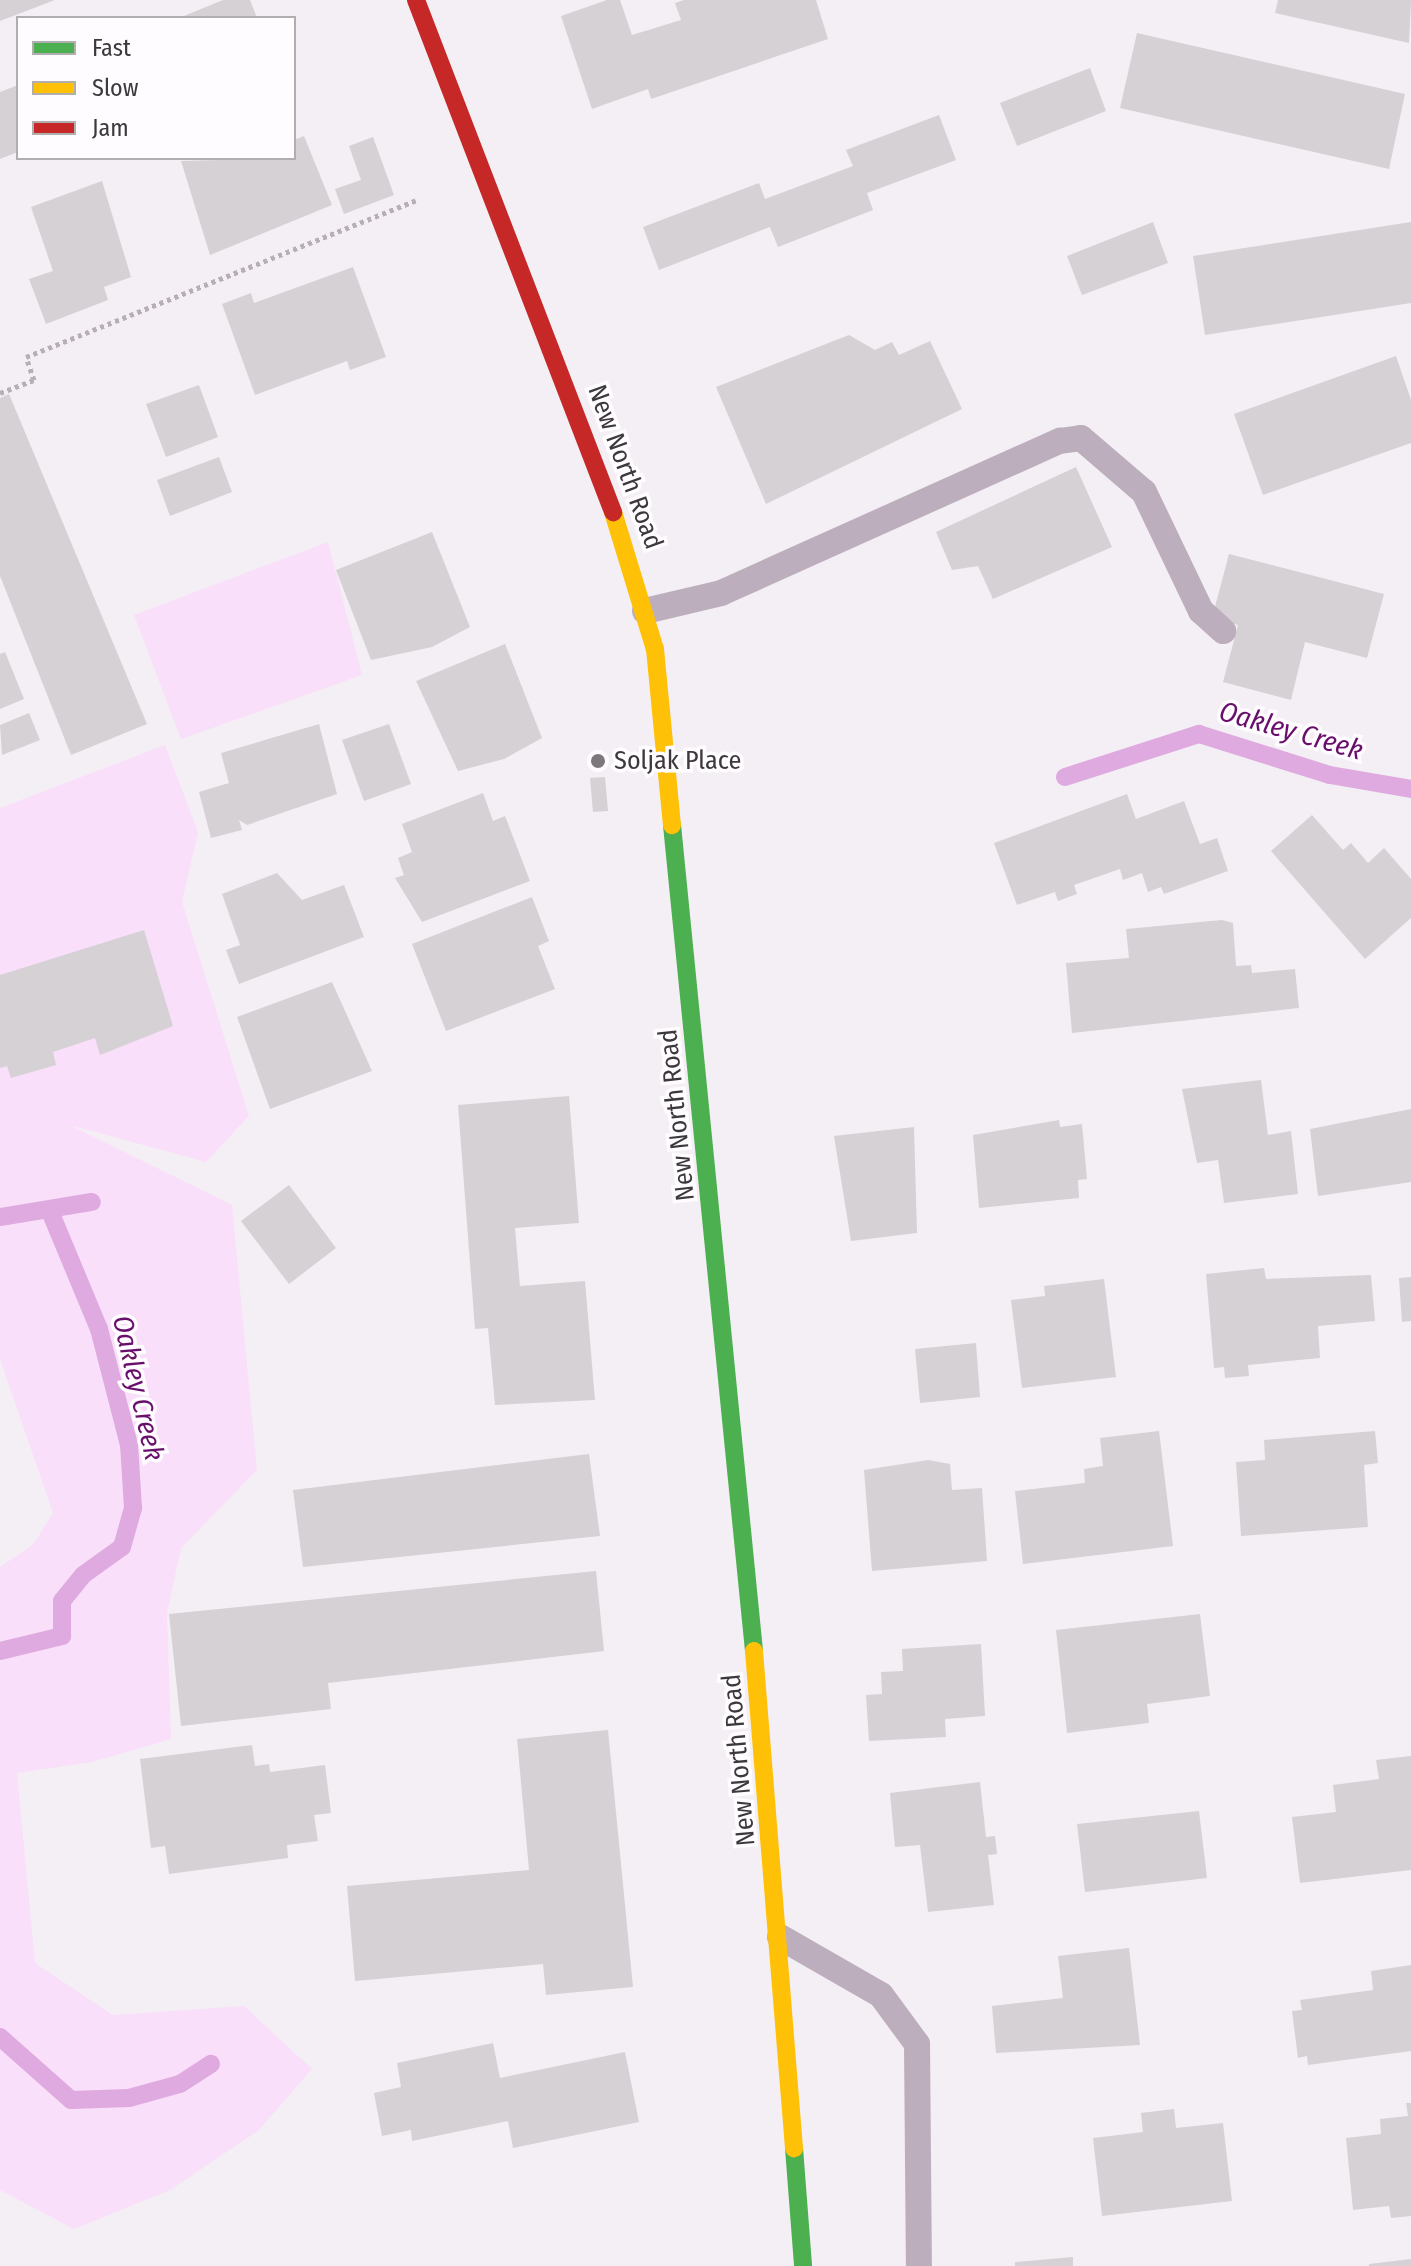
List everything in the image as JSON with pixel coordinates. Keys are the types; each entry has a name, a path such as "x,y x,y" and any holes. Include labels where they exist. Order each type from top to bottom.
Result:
{"main road":[{"name":"New North Road","path":"416,0 600,471 645,611 666,731 780,1937 803,2266"}],"lane":[{"path":"645,611 721,593 1081,438 1144,492 1201,611 1223,631"},
{"path":"780,1937 881,1995 917,2044 919,2266"}],"path":[{"path":"0,393 34,380 26,357 416,200"}],"shaded area":[{"path":"328,542 362,675 181,739 134,615"},
{"path":"165,745 198,832 182,902 249,1116 206,1162 70,1125 232,1205 257,1470 181,1548 167,1613 171,1739 92,1762 17,1773 35,1963 113,2015 244,2006 312,2069 258,2131 170,2190 74,2229 0,2190 0,1567 33,1545 53,1513 0,1359 0,808"}],"building":[{"path":"0,0 55,0 0,21"},
{"path":"223,0 250,0 256,16 184,16"},
{"path":"607,0 620,0 632,35 681,20 675,3 684,0 816,0 828,39 651,99 648,89 592,109 561,16"},
{"path":"1278,0 1411,0 1409,43 1275,13"},
{"path":"1137,33 1405,94 1389,169 1120,108"},
{"path":"1090,68 1106,111 1017,146 1000,103"},
{"path":"16,86 16,153 0,159 0,92"},
{"path":"939,115 956,160 867,193 873,210 778,247 770,227 659,270 643,227 759,183 765,199 853,166 846,150"},
{"path":"304,136 332,205 210,255 181,161 296,160 296,139"},
{"path":"373,137 394,195 344,214 335,189 361,180 349,146"},
{"path":"102,181 131,277 104,287 108,300 46,324 29,279 53,271 31,207"},
{"path":"1153,222 1168,263 1082,295 1067,256"},
{"path":"1411,222 1411,303 1205,335 1193,256"},
{"path":"353,267 386,357 350,370 347,361 255,395 222,304 251,293 254,303"},
{"path":"849,335 875,350 892,342 899,355 930,341 962,409 766,504 716,387"},
{"path":"1396,356 1411,400 1411,443 1263,495 1234,414"},
{"path":"199,385 218,437 166,457 146,404"},
{"path":"9,394 147,724 71,755 0,576 0,398"},
{"path":"219,457 232,492 170,516 157,480"},
{"path":"1076,467 1112,547 993,599 978,566 952,570 936,532"},
{"path":"432,532 470,627 432,647 371,660 336,570"},
{"path":"1229,554 1384,594 1367,658 1305,642 1291,700 1223,682 1238,625 1212,618"},
{"path":"505,644 542,738 504,759 458,771 416,681"},
{"path":"5,652 24,699 0,709 0,654"},
{"path":"29,713 40,740 2,755 0,725"},
{"path":"319,724 337,794 247,825 239,820 242,830 211,838 199,792 229,783 221,753"},
{"path":"389,724 411,784 364,801 342,740"},
{"path":"605,777 608,811 593,812 590,778"},
{"path":"483,793 493,821 505,816 530,881 422,922 395,878 404,875 398,858 412,852 402,824"},
{"path":"1127,794 1136,819 1184,801 1200,844 1217,838 1228,871 1164,894 1161,887 1148,892 1142,873 1123,880 1120,869 1074,885 1077,894 1058,901 1055,892 1017,905 994,843"},
{"path":"1312,815 1343,850 1351,843 1368,863 1384,848 1411,879 1411,918 1365,959 1271,851"},
{"path":"277,873 302,900 344,885 364,937 239,984 226,950 240,945 222,894"},
{"path":"532,897 549,941 538,946 555,989 446,1031 412,944"},
{"path":"1222,920 1233,923 1236,966 1251,965 1252,973 1295,969 1299,1008 1072,1033 1066,963 1129,958 1126,929"},
{"path":"144,930 173,1026 100,1055 95,1038 53,1052 56,1065 11,1078 7,1066 0,1068 0,975"},
{"path":"332,982 372,1071 270,1109 237,1017"},
{"path":"1261,1080 1268,1135 1291,1131 1298,1194 1224,1203 1218,1160 1197,1163 1182,1089"},
{"path":"569,1096 579,1223 515,1228 520,1286 585,1281 595,1400 495,1405 488,1328 475,1329 458,1105"},
{"path":"1411,1109 1411,1182 1318,1196 1310,1129"},
{"path":"1059,1120 1060,1127 1082,1124 1087,1179 1078,1180 1079,1198 979,1208 973,1135"},
{"path":"914,1127 917,1233 851,1241 834,1136"},
{"path":"289,1185 336,1248 289,1284 241,1221"},
{"path":"1264,1268 1266,1279 1371,1275 1375,1321 1318,1326 1320,1358 1248,1365 1249,1376 1225,1378 1224,1367 1214,1368 1206,1274"},
{"path":"1411,1277 1411,1321 1402,1322 1399,1278"},
{"path":"1104,1279 1116,1377 1022,1388 1011,1300 1045,1296 1044,1286"},
{"path":"976,1343 980,1397 920,1403 915,1349"},
{"path":"1159,1431 1173,1546 1023,1564 1015,1491 1085,1483 1084,1469 1103,1466 1100,1438"},
{"path":"1375,1431 1378,1463 1364,1465 1368,1527 1241,1536 1236,1462 1265,1460 1264,1440"},
{"path":"589,1454 600,1536 303,1567 293,1490"},
{"path":"928,1460 950,1464 952,1490 982,1488 987,1561 872,1571 864,1470"},
{"path":"596,1571 604,1651 328,1683 331,1709 181,1726 169,1614"},
{"path":"1200,1614 1210,1696 1147,1704 1149,1723 1067,1733 1056,1630"},
{"path":"981,1644 985,1716 945,1719 946,1737 869,1741 866,1695 882,1694 881,1672 903,1671 902,1649"},
{"path":"608,1730 633,1987 546,1995 543,1964 355,1981 347,1886 529,1870 517,1739"},
{"path":"252,1745 255,1766 269,1764 270,1772 325,1765 331,1813 314,1815 318,1841 287,1845 288,1858 169,1874 165,1846 151,1848 140,1759"},
{"path":"1411,1756 1411,1870 1300,1883 1292,1817 1336,1812 1333,1785 1379,1779 1376,1760"},
{"path":"980,1782 986,1837 995,1836 997,1854 988,1855 994,1905 928,1912 920,1845 895,1847 890,1793"},
{"path":"1199,1811 1207,1878 1085,1892 1077,1824"},
{"path":"1129,1948 1140,2045 996,2053 992,2006 1063,1998 1058,1956"},
{"path":"1411,1965 1411,2051 1308,2065 1307,2056 1298,2058 1292,2011 1302,2010 1300,2000 1373,1990 1371,1971"},
{"path":"493,2043 500,2078 625,2052 639,2122 513,2148 508,2121 412,2141 411,2130 382,2136 374,2093 401,2087 397,2063"},
{"path":"1406,2103 1411,2103 1411,2216 1391,2218 1389,2206 1353,2210 1346,2138 1381,2134 1380,2119 1408,2116"},
{"path":"1174,2109 1176,2128 1223,2123 1232,2201 1102,2216 1093,2138 1143,2132 1141,2113"},
{"path":"1073,2257 1073,2266 1015,2266 1015,2262"},
{"path":"1411,2259 1411,2266 1369,2266 1369,2264"}],"waterway":[{"name":"Oakley Creek","path":"1065,777 1199,734 1330,775 1411,789"},
{"name":"Oakley Creek","path":"0,1217 92,1202"},
{"name":"Oakley Creek","path":"0,1651 62,1636 62,1601 83,1575 122,1547 133,1508 129,1445 99,1329 50,1211"},
{"name":"Oakley Creek","path":"0,2037 71,2100 129,2098 180,2084 211,2064"}],"traffic: fast":[{"path":"672,825 754,1651"},
{"path":"794,2148 803,2266"}],"traffic: slow":[{"path":"613,512 655,649 672,825"},
{"path":"754,1651 794,2148"}],"traffic: jam":[{"path":"416,0 613,512"}],"place":[{"name":"Soljak Place","path":"598,761"}]}
